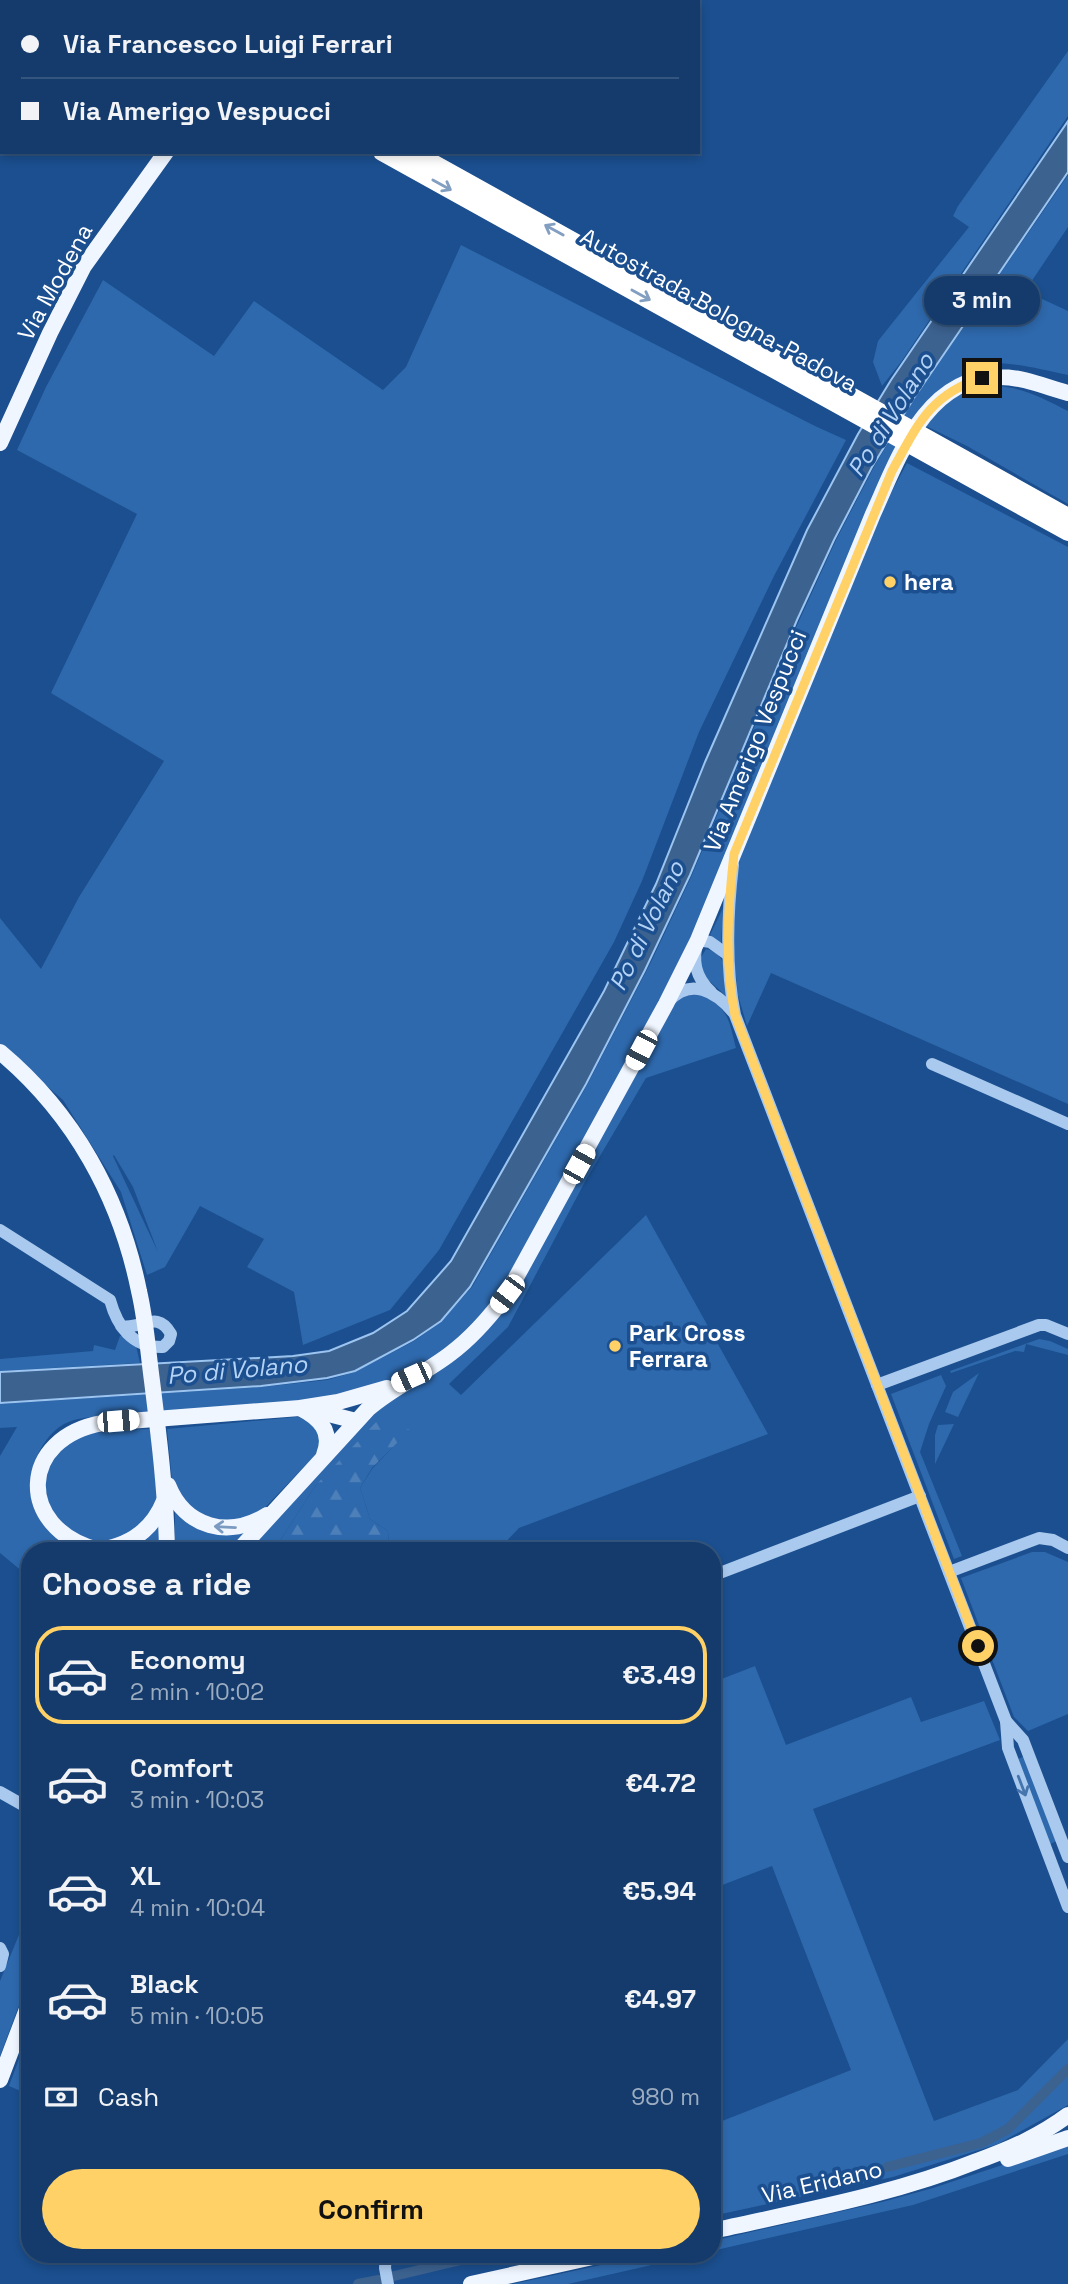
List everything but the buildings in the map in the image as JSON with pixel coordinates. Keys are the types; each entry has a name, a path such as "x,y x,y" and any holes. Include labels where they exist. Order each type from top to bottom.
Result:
{"highway":[{"name":"Autostrada Bologna-Padova","path":"386,154 924,444 1068,517"},
{"name":"Autostrada Bologna-Padova","path":"416,154 846,401"},
{"name":"Autostrada Bologna-Padova","path":"924,444 1068,532"}],"main road":[{"name":"Via Modena","path":"0,443 84,266 165,154"},
{"name":"Via Amerigo Vespucci","path":"411,1377 449,1355 467,1340 486,1322 507,1294 666,1004 698,940 873,514 892,471 920,420 939,399 955,388 982,378 1014,378 1065,393"},
{"path":"0,1052 31,1080 75,1134 98,1173 125,1236 144,1317 160,1443 167,1542"},
{"path":"74,1542 53,1527 43,1512 38,1483 41,1466 48,1453 58,1441 72,1432 103,1423 300,1408 338,1402 376,1392 411,1377"},
{"path":"246,1542 356,1422 379,1399 411,1377"},
{"path":"300,1408 321,1411 356,1422"},
{"path":"300,1408 324,1426 328,1443 322,1458"},
{"path":"162,1466 173,1498 179,1506 197,1520 209,1525 232,1528 246,1526 268,1515 285,1500"},
{"path":"129,1542 154,1520 165,1499"},
{"path":"0,2080 21,2025"},
{"name":"Via Eridano","path":"941,2175 1034,2137 1068,2115"},
{"name":"Via Eridano","path":"721,2229 855,2199 995,2163 1068,2138"},
{"path":"471,2284 566,2263"}],"street":[{"path":"734,854 728,902 728,955 735,1015 1006,1721 1008,1748 1068,1907"},
{"path":"711,992 699,978 696,969 695,950 698,940 710,942 728,955"},
{"path":"666,1004 682,992 701,989 720,997 735,1015"},
{"path":"932,1064 1068,1124"},
{"path":"0,1230 110,1300 116,1320 121,1326"},
{"path":"877,1385 1039,1325 1068,1334"},
{"path":"721,1573 920,1496"},
{"path":"949,1572 1039,1538 1068,1548"},
{"path":"1006,1721 1023,1740 1068,1855 1051,1861"},
{"path":"0,1792 21,1804"},
{"path":"0,1948 3,1954 0,1966"},
{"path":"385,2263 388,2284"}],"green space":[{"path":"1068,51 1068,116 882,386 873,362 878,341 969,227 953,216 958,206"},
{"path":"1068,175 1068,227 1025,291 1068,311 1068,375 1006,364 966,366 969,375 924,406 713,890 659,1004 498,1294 485,1312 452,1345 381,1385 306,1404 97,1416 64,1424 50,1436 40,1451 31,1477 30,1491 37,1515 53,1534 64,1542 21,1542 21,1570 0,1553 0,1456 17,1427 0,1428 0,1404 261,1387 327,1380 355,1372 414,1341 441,1322 472,1287 587,1085 651,962 691,877 798,623 836,540 875,465 917,395"},
{"path":"461,245 846,440 774,576 699,732 642,881 614,942 439,1250 390,1310 303,1345 294,1292 247,1267 264,1239 200,1206 165,1267 147,1275 121,1192 63,1100 0,1046 0,918 41,969 79,897 164,761 51,693 137,514 17,450 46,387 103,280 214,356 254,301 383,390 406,367","holes":["114,1155 133,1187 158,1252"]},
{"path":"1000,386 1027,392 1068,411 1068,504 967,446 926,426 957,396 975,389"},
{"path":"907,463 1068,547 1068,1104 771,973 747,1026 738,995 731,929 738,858 883,508"},
{"path":"723,908 721,943 710,935"},
{"path":"706,949 713,951 722,961 727,997 704,976 700,959"},
{"name":"Park Cross Ferrara","path":"700,994 717,1004 726,1015 736,1048 646,1078 587,1178 508,1327 449,1384 461,1395 646,1215 768,1434 519,1528 506,1542 389,1542 388,1531 370,1519 360,1488 372,1469 409,1430 316,1485 279,1542 255,1542 383,1405 500,1315 670,1007 680,997"},
{"path":"125,1335 136,1346 140,1363 0,1371 0,1359 93,1351 94,1345 115,1350 120,1336"},
{"path":"1039,1339 1068,1349 1068,1355 1026,1344 1024,1352 1015,1351 951,1373 950,1371"},
{"path":"979,1373 958,1417 945,1412 953,1392"},
{"path":"941,1375 946,1386 920,1452 962,1556 954,1559 891,1394"},
{"path":"307,1418 322,1430 319,1451 257,1516 227,1524 190,1510 172,1480 167,1429"},
{"path":"380,1418 410,1430 372,1468 360,1488 370,1519 388,1531 389,1542 279,1542 316,1485"},
{"path":"954,1424 935,1464 935,1435 938,1425"},
{"path":"150,1429 157,1496 153,1508 141,1524 124,1538 105,1542 85,1538 67,1527 54,1512 46,1493 48,1472 60,1452 71,1441 89,1434 109,1430"},
{"path":"175,1511 250,1529 239,1542 175,1542"},
{"path":"160,1517 160,1542 127,1542"},
{"path":"1032,1552 1045,1552 1068,1562 1068,1714 1028,1731 1014,1717 961,1578"},
{"path":"755,1666 786,1745 911,1697 921,1722 984,1701 1000,1740 813,1809 934,2121 1018,2090 1068,2039 1068,2105 998,2144 893,2177 721,2214 721,2121 851,2070 772,1866 721,1886 721,1679"},
{"path":"1027,1755 1059,1840 1048,1845 1016,1760"},
{"path":"21,1930 21,2000 0,2056 0,1981"},
{"path":"21,2053 21,2091 9,2086"},
{"path":"1068,2143 1068,2154 913,2205 721,2249 721,2239 933,2188"},
{"path":"610,2263 660,2263 568,2284 513,2284"}],"water":[{"name":"Po di Volano","path":"1068,121 1068,172 914,398 872,467 797,620 690,875 645,970 586,1084 470,1287 441,1321 413,1340 355,1371 327,1378 261,1386 0,1403 0,1372 293,1356 329,1351 373,1333 407,1311 451,1261 604,991 656,884 705,762 807,530 858,434 891,380"}],"waterway":[{"path":"887,2167 981,2143 1008,2129 1068,2069"},
{"path":"394,2276 448,2263"},
{"path":"358,2284 379,2280"}],"place":[{"name":"hera","path":"890,582"},
{"name":"Park Cross Ferrara","path":"615,1346"}],"route":[{"path":"978,1646 735,1015 727,936 734,854 892,471 929,409 955,388 982,378"}]}
